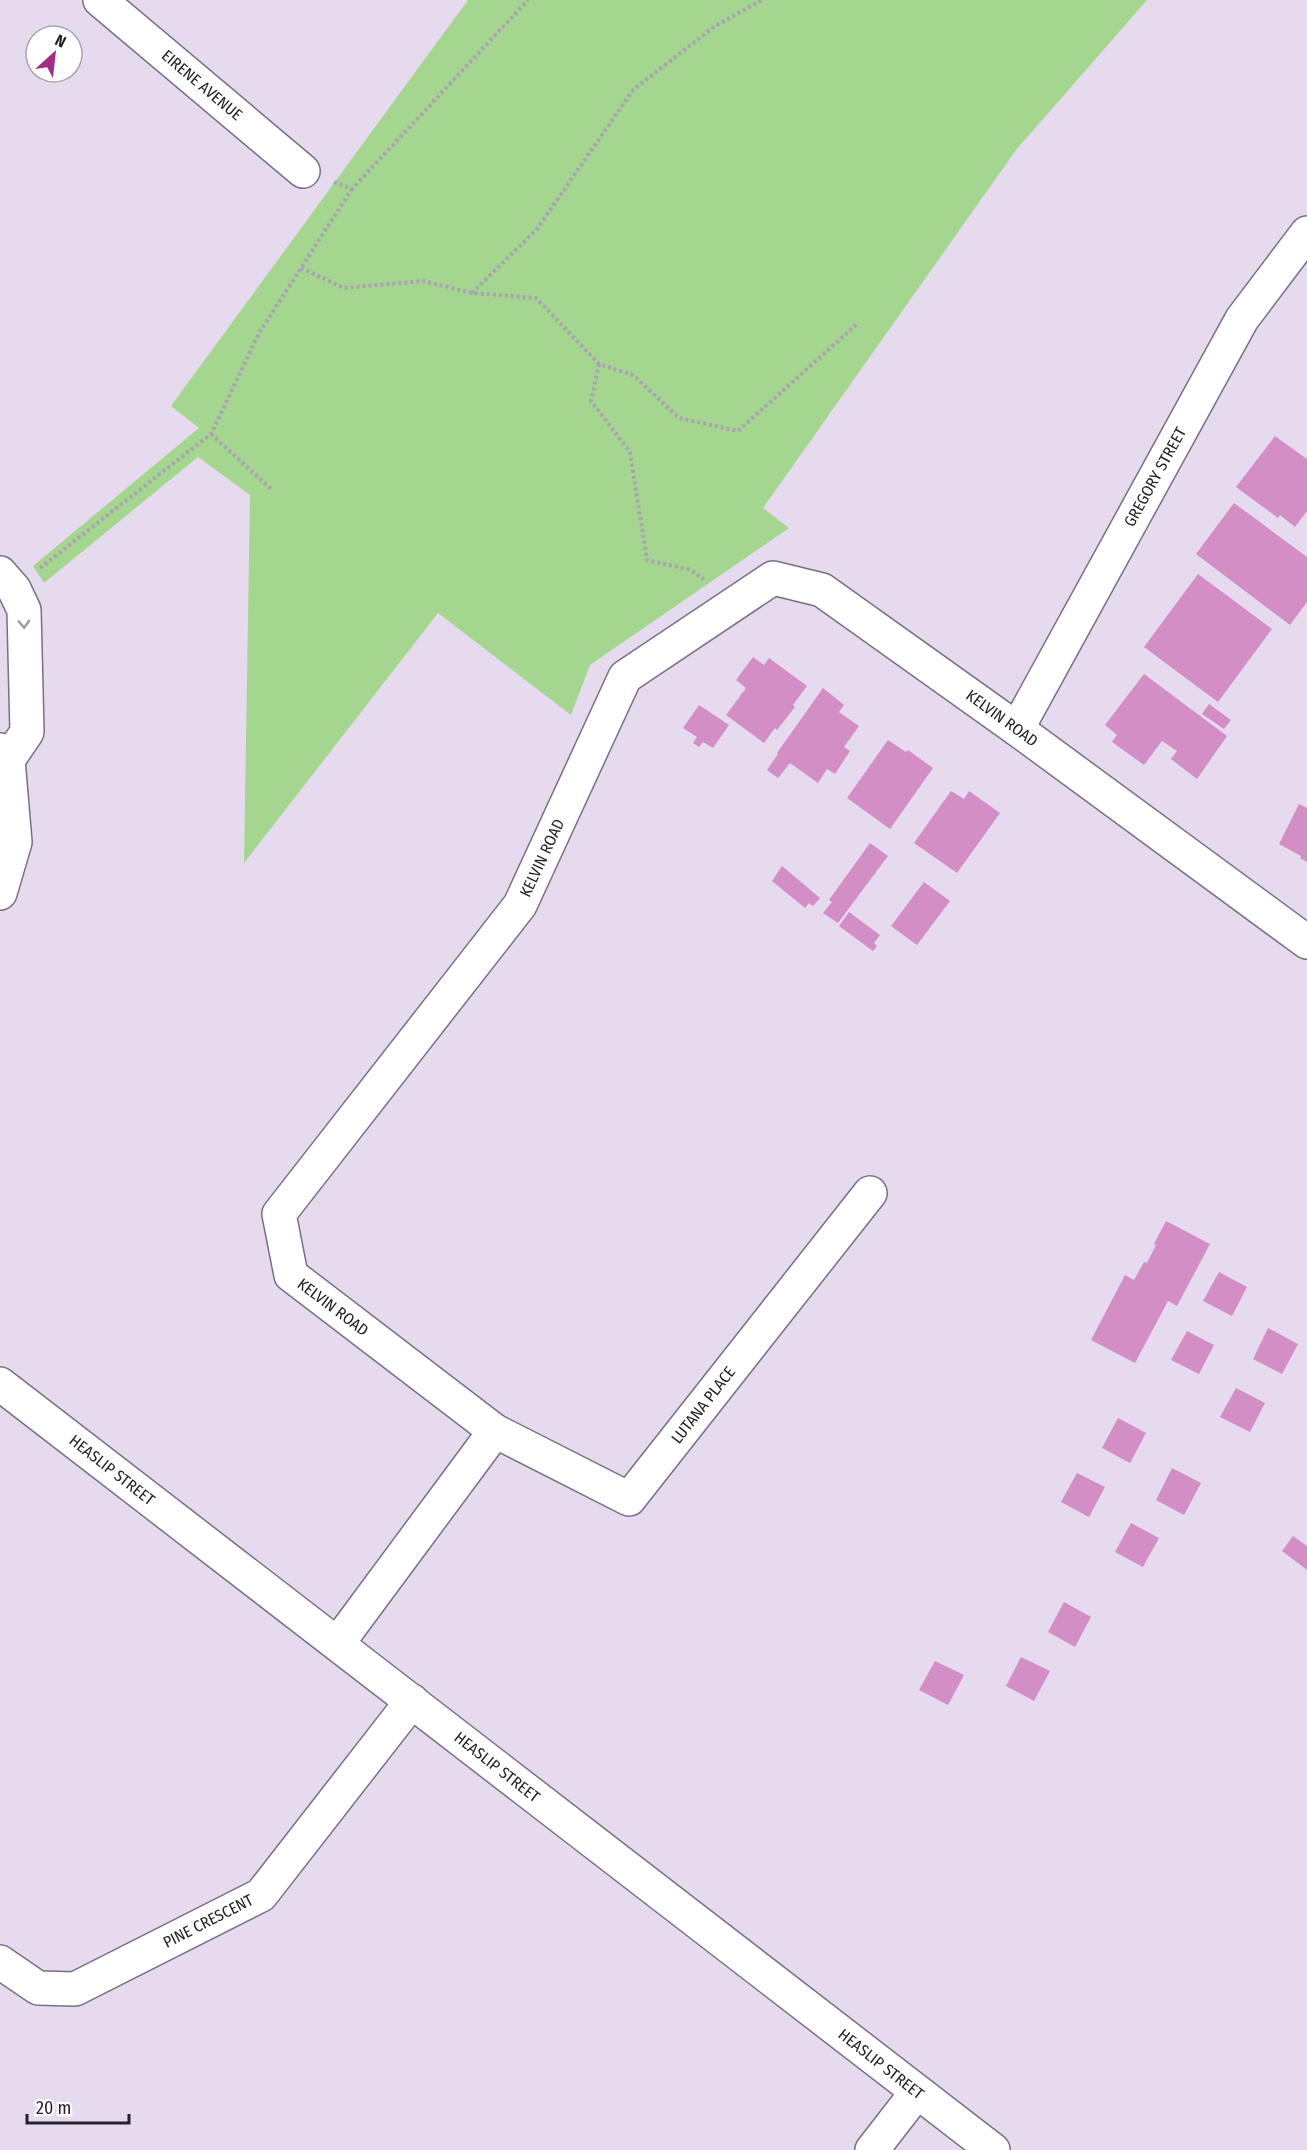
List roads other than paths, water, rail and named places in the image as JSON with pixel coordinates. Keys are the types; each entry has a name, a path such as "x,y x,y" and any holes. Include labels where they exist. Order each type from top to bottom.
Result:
{"street":[{"name":"EIRENE AVENUE","path":"100,0 303,171"},
{"name":"GREGORY STREET","path":"1017,729 1242,319 1307,233"},
{"name":"KELVIN ROAD","path":"495,1431 291,1275 279,1214 520,905 626,677 773,578 822,590 1017,729 1307,942"},
{"path":"0,893 15,842 4,755 27,732 24,610 7,581"},
{"name":"LUTANA PLACE","path":"495,1431 629,1499 870,1193"},
{"name":"HEASLIP STREET","path":"0,1384 993,2150"},
{"path":"338,1643 495,1431"},
{"name":"PINE CRESCENT","path":"0,1962 38,1988 75,1989 261,1895 412,1701"},
{"path":"872,2150 917,2092"}]}
